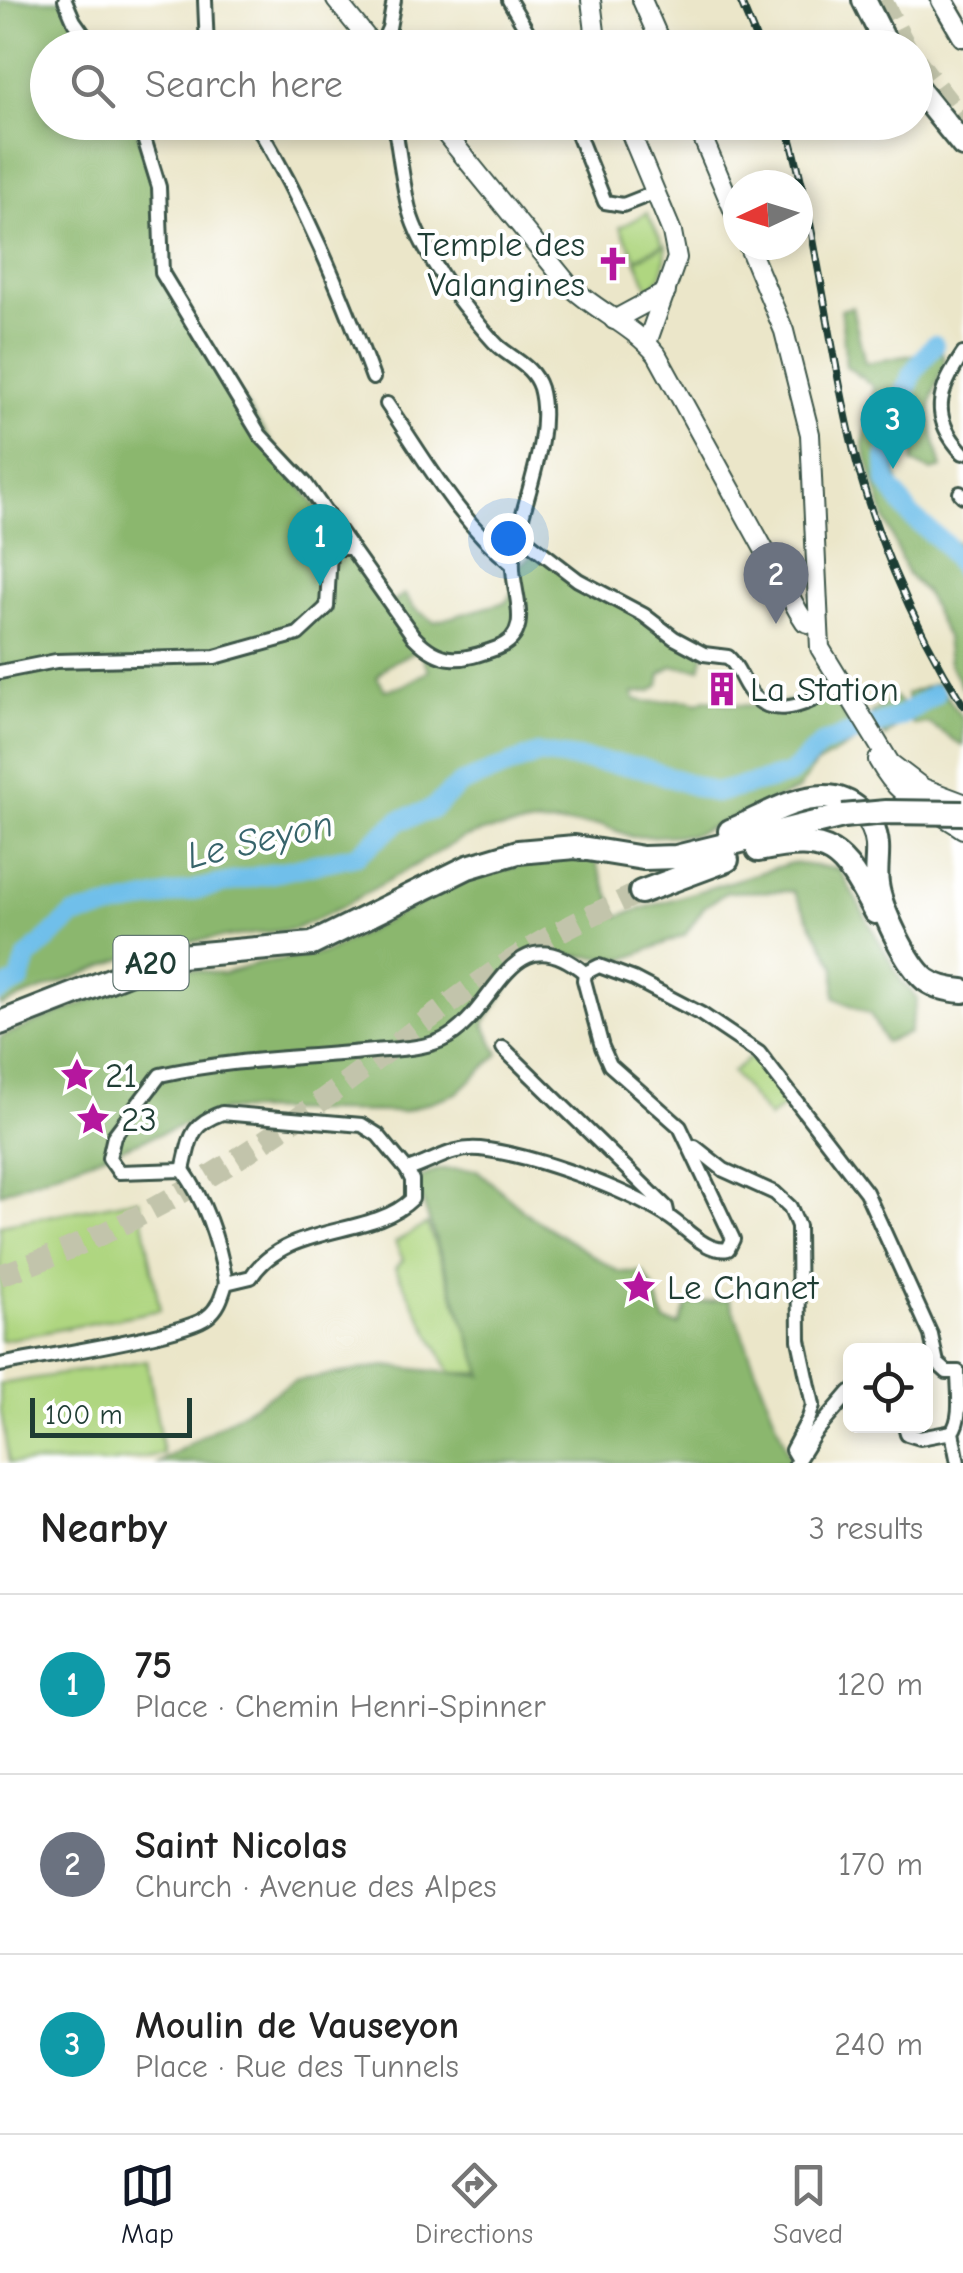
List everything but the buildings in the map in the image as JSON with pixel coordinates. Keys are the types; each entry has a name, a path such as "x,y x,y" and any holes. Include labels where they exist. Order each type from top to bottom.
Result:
{"highway":[{"path":"864,0 879,30"},
{"path":"933,108 963,145"},
{"path":"380,910 416,882 454,860 505,842 566,836 648,847 678,846 719,836 804,800 836,798 862,812 873,827 879,894 914,966 938,986 963,991"},
{"name":"A20","path":"0,1023 169,956 312,944 468,868 518,852 574,847 660,859 697,854 781,829 886,812 963,814"},
{"name":"A20","path":"641,892 843,821 963,827"},
{"path":"758,850 806,844 838,855 855,873 911,980 934,999 963,1006"}],"main road":[{"path":"336,0 362,30"},
{"path":"591,0 595,30"},
{"path":"642,0 655,30"},
{"path":"942,0 963,36"},
{"path":"451,140 568,284 647,343 700,429 802,619 816,624"},
{"path":"634,140 672,232 677,258 647,343"},
{"path":"704,140 723,185"},
{"path":"754,260 784,330 810,434 820,648 852,706 853,717 897,770 931,792 963,804"},
{"path":"614,320 666,292"},
{"path":"872,740 901,794 963,827"},
{"path":"931,792 963,795"}],"street":[{"path":"65,0 80,30"},
{"path":"205,0 206,30"},
{"path":"388,30 394,0"},
{"path":"510,0 528,30"},
{"path":"145,140 159,187 162,272 260,435 305,483 428,652 450,659 477,656 506,645 513,638 520,616 512,564 545,416 539,384 528,366 499,347 470,314 420,239 408,207 397,140"},
{"path":"266,140 342,295 372,378"},
{"path":"580,140 605,202 624,205 656,192"},
{"path":"959,449 946,431 940,404 944,383 963,354"},
{"path":"387,404 445,491 495,551 512,564"},
{"path":"518,534 578,580 644,615 674,638 704,654 728,657 749,690 770,707 792,708 841,687"},
{"path":"0,672 56,661 215,657 298,634 327,608 330,551 350,548"},
{"path":"183,1170 120,1172 109,1158 114,1136 160,1074 246,1059 316,1058 416,1047 444,1039 468,1020 513,965 536,953 559,955 584,973 593,1018 610,1065 680,1127 733,1240 728,1249 710,1248 668,1216 620,1191 557,1168 480,1150 460,1150 406,1170"},
{"path":"584,973 599,966 634,979 700,1014 759,1053 866,1192 932,1335 937,1363 947,1372 960,1369 957,1428 920,1438 907,1433"},
{"path":"504,1048 666,1208 668,1216"},
{"path":"0,1365 166,1331 206,1319 220,1303 226,1283 220,1246 199,1194 183,1170 193,1131 203,1120 222,1113 362,1124 378,1134 412,1180 412,1199 399,1212 310,1236 260,1264 251,1277 226,1283"},
{"path":"689,1142 724,1170 776,1193 790,1207 798,1226 799,1340 813,1405 792,1450 797,1462"},
{"path":"797,1462 814,1434 843,1400"},
{"path":"952,1432 958,1463"}],"green space":[{"path":"0,0 64,0 82,30 30,30 30,140 140,140 160,215 160,275 283,460 388,607 404,594 414,608 434,622 506,602 519,582 518,566 535,553 704,654 700,669 672,666 661,674 659,685 651,691 633,693 635,699 698,703 705,699 754,706 831,691 858,740 815,765 798,790 692,835 632,837 602,825 536,824 486,831 463,838 295,929 159,945 0,1006","holes":["419,650 429,671 402,686 385,690 377,677 389,664"]},
{"path":"647,213 663,244 636,258 620,227"},
{"path":"666,245 663,270 650,291 636,260"},
{"path":"852,307 865,363 941,350 945,363 931,404 942,468 931,471 912,462 915,452 902,448 897,470 900,489 910,506 945,538 960,543 963,539 963,689 949,663 946,637 925,592 907,574 885,519 863,444 873,386 846,366 841,310"},
{"path":"938,683 963,720 963,746 928,723 914,725 907,717 885,737 871,713 895,697 902,705 908,701 906,694"},
{"path":"550,858 595,860 618,916 791,863 839,869 902,982 917,998 909,1033 885,1042 870,1014 835,998 835,966 793,891 727,892 704,907 685,935 626,959 531,953 484,1023 499,1054 457,1093 402,1112 224,1110 0,1193 0,1037 159,973 184,968 223,974 258,963 324,953 469,878"},
{"path":"752,1056 788,1102 769,1118 732,1072"},
{"path":"439,1169 477,1170 530,1216 619,1272 643,1272 654,1289 665,1322 679,1325 688,1305 729,1299 792,1463 158,1463 294,1381 385,1366 483,1376 415,1180"},
{"path":"139,1199 160,1310 0,1341 0,1225"},
{"path":"427,1224 483,1373 451,1373 395,1268 403,1260 395,1242"},
{"path":"147,1360 163,1454 108,1463 9,1463 0,1384"}],"waterway":[{"name":"Le Seyon","path":"934,345 914,371 905,392 901,421 886,458 887,482 910,515 945,544 963,570"},
{"name":"Le Seyon","path":"0,991 20,981 27,958 73,916 357,855 400,820 431,810 460,784 538,754 640,767 715,793 789,775 822,744 901,716 935,694"}],"tunnel":[{"path":"881,0 897,30"},
{"path":"933,83 963,122"},
{"path":"0,1275 118,1226 230,1164 514,959 560,931 641,892"}],"railway":[{"path":"740,0 752,30"},
{"path":"790,140 849,430 868,502 910,607 963,705"}],"place":[{"name":"Temple des Valangines","path":"613,264"},
{"name":"Moulin de Vauseyon","path":"893,469"},
{"name":"75","path":"320,586"},
{"name":"Saint Nicolas","path":"776,624"},
{"name":"La Station","path":"722,689"},
{"name":"21","path":"77,1075"},
{"name":"23","path":"93,1119"},
{"name":"Le Chanet","path":"639,1287"}]}
